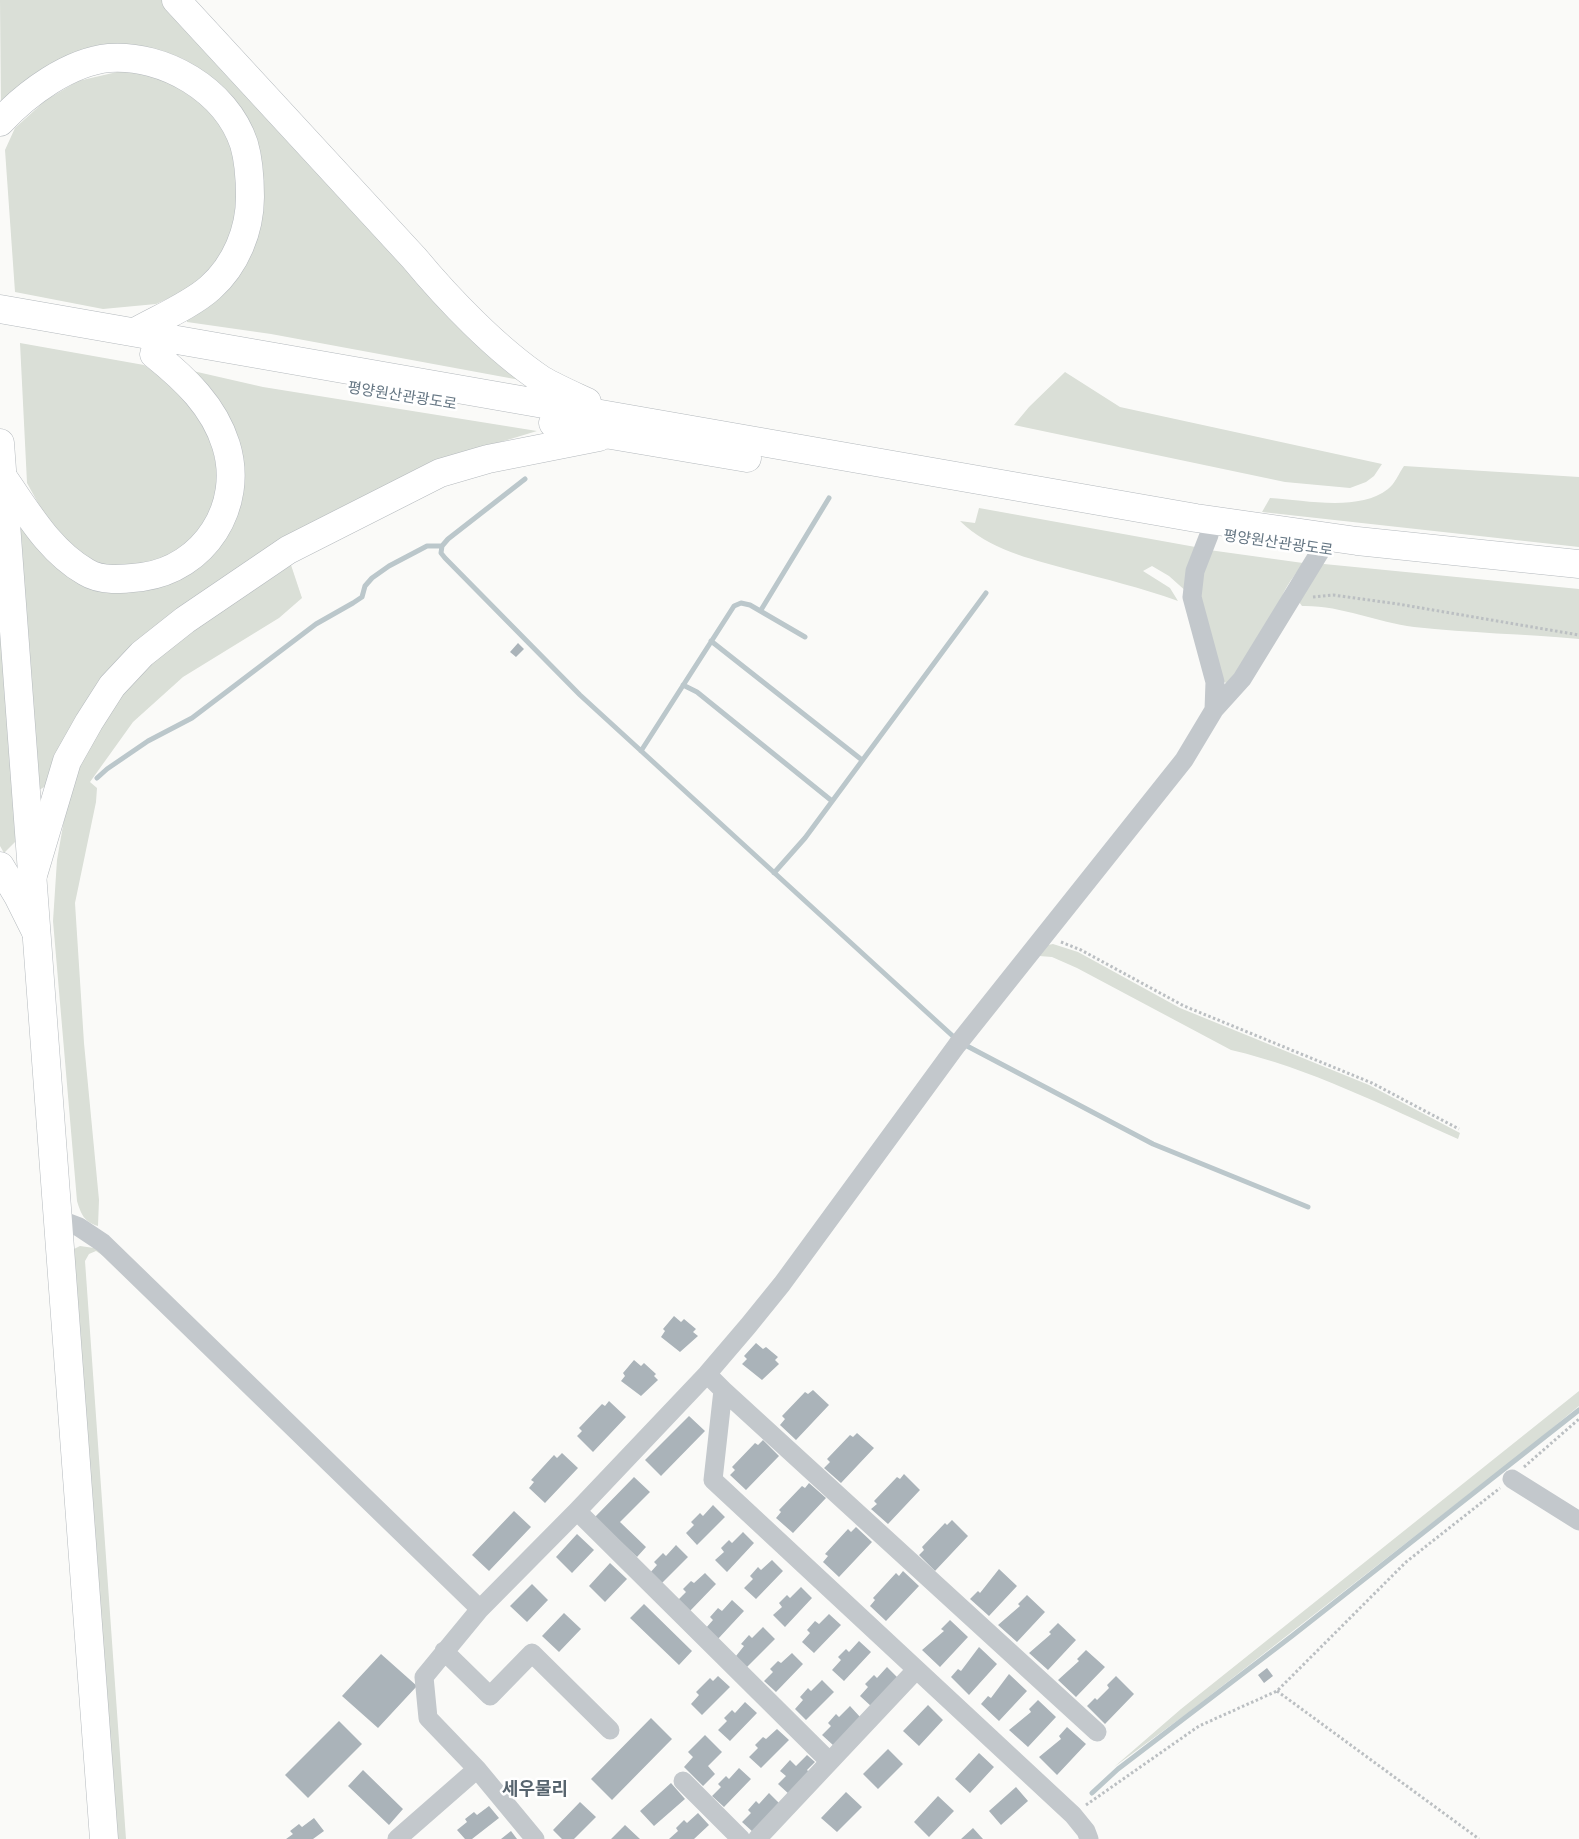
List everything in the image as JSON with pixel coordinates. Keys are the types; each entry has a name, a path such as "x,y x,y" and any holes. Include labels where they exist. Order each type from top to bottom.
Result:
{"main road":[{"path":"176,0 414,258 438,287 500,346 542,380 612,425"},
{"path":"0,122 44,83 75,68 108,58 133,58 160,64 192,79 213,96 230,117 244,143 250,174 250,208 243,241 230,265 210,288 135,332"},
{"path":"0,308 55,327 154,354 268,365"},
{"path":"0,327 55,327 135,332 268,365 980,489 1357,541 1579,564"},
{"path":"1,477 45,536 64,557 88,574 107,579 160,575 183,563 204,546 221,523 231,479 226,446 210,410 188,382 154,354"},
{"name":"평양원산관광도로","path":"268,365 538,420 612,425"},
{"path":"32,864 67,761 112,686 142,654 185,620 288,550 440,473 612,425"},
{"path":"0,444 104,1839"},
{"name":"평양원산관광도로","path":"980,489 1209,535 1527,575 1579,579"},
{"path":"32,864 2,869 36,932"}],"street":[{"path":"1209,535 1195,571 1192,597 1215,682 1214,710"},
{"path":"535,1839 477,1769 428,1718 424,1677 480,1609 707,1374 782,1284 957,1045 1184,760 1214,710 1242,678 1321,550"},
{"path":"58,1219 79,1227 103,1243 480,1609"},
{"path":"707,1374 1097,1732"},
{"path":"723,1390 713,1480 1073,1814 1086,1831 1089,1839"},
{"path":"1512,1479 1579,1521"},
{"path":"577,1510 829,1761"},
{"path":"444,1651 490,1696 532,1653 610,1730"},
{"path":"757,1839 916,1670"},
{"path":"396,1839 477,1769"},
{"path":"683,1782 741,1839"}],"path":[{"path":"1290,602 1317,596 1333,595 1579,635"},
{"path":"1044,936 1081,950 1207,1017 1372,1083 1459,1129"},
{"path":"1073,1814 1200,1726 1277,1691 1406,1562 1512,1479 1539,1452 1579,1419"},
{"path":"1277,1691 1479,1839"}],"shaded area":[{"path":"0,0 164,0 547,385 271,334 187,322 187,318 261,207 206,74 183,59 163,51 142,48 1,110"},
{"path":"130,69 193,90 237,147 237,234 206,277 186,290 156,304 103,309 15,292 5,150 15,128 46,100 78,81"},
{"path":"20,343 144,365 180,389 206,414 222,494 182,556 131,570 86,562 49,523 27,483"},
{"path":"193,371 263,387 537,431 484,447 214,584 48,785 39,790 20,527 32,534 60,563 160,579 235,494"},
{"path":"1065,372 1120,407 1382,464 1374,476 1366,482 1350,488 1285,482 1014,425 1029,407"},
{"path":"1404,466 1579,477 1579,547 1262,512 1270,498 1331,503 1362,500 1376,496 1390,487"},
{"path":"979,508 1201,548 1188,593 1169,576 1152,566 1143,571 1170,588 1178,601 1010,552 984,539 960,521 975,523"},
{"path":"1209,550 1303,563 1286,588 1252,655 1235,676 1226,683 1219,678 1199,610 1199,570"},
{"path":"1324,564 1579,589 1579,639 1414,627 1330,608 1302,606 1296,598 1318,565"},
{"path":"291,565 302,598 279,618 183,677 133,722 90,782 97,788 96,802 75,903 84,1043 99,1200 98,1226 89,1222 84,1217 77,1201 53,921 57,860 68,797 83,756 127,686 152,658"},
{"path":"0,583 17,840 4,853 0,846"},
{"path":"1053,944 1078,952 1180,1008 1369,1085 1460,1133 1458,1139 1318,1077 1231,1050 1077,968 1052,957 1039,956 1042,946"},
{"path":"80,1246 101,1249 111,1261 96,1251 89,1254 85,1261 126,1839 116,1839 72,1250"},
{"path":"1579,1391 1579,1406 1532,1445 1185,1715 1114,1767 1181,1709"}],"building":[{"path":"518,643 524,649 516,657 510,652"},
{"path":"674,1316 681,1322 684,1319 696,1329 693,1332 698,1336 680,1352 661,1337 665,1331 663,1329"},
{"path":"756,1343 763,1349 766,1347 778,1357 775,1360 779,1364 762,1380 742,1364 747,1359 744,1356"},
{"path":"634,1360 641,1366 644,1363 656,1374 654,1376 658,1380 641,1396 621,1381 625,1376 623,1373"},
{"path":"813,1390 829,1405 796,1440 780,1425 785,1419 782,1416 805,1392 808,1394"},
{"path":"609,1401 626,1417 593,1452 577,1436 582,1431 579,1428 602,1404 605,1406"},
{"path":"689,1416 705,1431 661,1476 645,1460"},
{"path":"857,1433 874,1448 841,1483 824,1468 830,1462 827,1459 850,1435 853,1437"},
{"path":"763,1440 779,1456 746,1490 730,1475 735,1470 732,1467 755,1443 758,1445"},
{"path":"562,1453 578,1468 545,1503 529,1488 534,1482 531,1480 554,1455 557,1458"},
{"path":"904,1474 920,1490 888,1524 871,1509 877,1504 874,1501 897,1477 900,1479"},
{"path":"634,1477 650,1492 620,1522 646,1547 637,1557 595,1517"},
{"path":"809,1483 826,1498 793,1533 776,1518 781,1512 779,1510 802,1486 805,1488"},
{"path":"713,1505 725,1517 697,1545 686,1533 694,1525 691,1522 700,1513 703,1516"},
{"path":"514,1511 531,1527 489,1571 472,1555"},
{"path":"952,1520 968,1536 935,1571 919,1555 924,1550 922,1547 945,1523 947,1525"},
{"path":"856,1527 872,1542 839,1577 823,1562 828,1556 825,1554 848,1529 851,1532"},
{"path":"743,1532 754,1543 727,1572 715,1560 724,1552 721,1548 729,1540 732,1543"},
{"path":"577,1534 594,1550 572,1573 556,1557"},
{"path":"676,1545 688,1557 660,1585 649,1574 657,1565 654,1562 663,1553 666,1556"},
{"path":"772,1560 783,1571 756,1599 744,1588 753,1579 750,1576 758,1567 761,1570"},
{"path":"610,1563 627,1579 605,1602 589,1586"},
{"path":"999,1569 1017,1586 989,1616 970,1599 978,1591 980,1593"},
{"path":"903,1571 919,1586 886,1621 870,1606 875,1600 873,1598 896,1573 899,1576"},
{"path":"705,1573 716,1584 689,1612 677,1601 686,1592 683,1589 691,1581 694,1583"},
{"path":"532,1584 548,1600 527,1622 510,1606"},
{"path":"801,1587 812,1598 785,1627 773,1615 782,1607 779,1603 787,1595 790,1598"},
{"path":"1027,1595 1045,1612 1017,1642 998,1625 1020,1606 1018,1604"},
{"path":"732,1600 744,1611 717,1640 705,1629 713,1620 710,1617 718,1608 722,1611"},
{"path":"644,1604 692,1651 679,1665 630,1618"},
{"path":"564,1613 581,1629 559,1652 542,1636"},
{"path":"829,1614 841,1625 814,1653 802,1642 810,1633 807,1630 815,1621 819,1624"},
{"path":"950,1620 968,1637 940,1667 922,1650 944,1631 941,1629"},
{"path":"1058,1623 1076,1640 1048,1670 1029,1653 1051,1634 1049,1632"},
{"path":"763,1627 775,1639 747,1667 736,1656 744,1646 741,1644 749,1635 752,1638"},
{"path":"859,1641 871,1652 844,1681 832,1670 841,1660 838,1657 846,1649 849,1652"},
{"path":"979,1647 997,1664 969,1695 951,1677 958,1669 961,1671"},
{"path":"1086,1650 1105,1667 1076,1697 1058,1680 1079,1661 1077,1659"},
{"path":"792,1653 803,1664 776,1692 764,1681 773,1672 770,1669 778,1661 781,1663"},
{"path":"381,1654 417,1686 378,1728 342,1696"},
{"path":"887,1667 899,1679 872,1707 860,1696 868,1687 865,1684 874,1675 877,1678"},
{"path":"1267,1668 1273,1676 1264,1683 1258,1675"},
{"path":"1009,1674 1027,1691 999,1721 981,1704 988,1696 991,1698"},
{"path":"718,1676 730,1687 702,1715 691,1704 699,1695 696,1692 710,1678 713,1681"},
{"path":"1116,1676 1134,1694 1105,1724 1087,1706 1095,1698 1097,1700 1109,1688 1107,1685"},
{"path":"822,1680 834,1692 806,1720 795,1709 803,1700 800,1697 808,1688 811,1691"},
{"path":"1038,1700 1056,1717 1028,1747 1009,1730 1031,1712 1029,1709"},
{"path":"745,1702 757,1713 730,1741 718,1730 727,1721 724,1718 732,1710 735,1713"},
{"path":"928,1705 943,1720 919,1746 903,1731"},
{"path":"850,1706 861,1718 834,1746 822,1735 831,1726 828,1723 836,1714 839,1717"},
{"path":"651,1718 672,1739 612,1800 591,1779"},
{"path":"339,1721 362,1744 308,1798 285,1775"},
{"path":"1067,1727 1086,1744 1057,1775 1039,1757 1061,1739 1059,1736"},
{"path":"777,1729 789,1740 761,1768 749,1757 758,1748 755,1745 763,1737 766,1739"},
{"path":"705,1735 722,1752 708,1766 715,1774 703,1786 684,1767 693,1757 688,1752"},
{"path":"888,1749 903,1764 878,1789 863,1774"},
{"path":"979,1753 994,1767 970,1793 955,1779"},
{"path":"807,1755 815,1762 807,1770 811,1774 790,1795 778,1784 786,1776 780,1771 790,1760 796,1766"},
{"path":"739,1768 751,1779 724,1807 712,1796 721,1787 718,1784 726,1776 729,1779"},
{"path":"363,1770 403,1809 389,1825 348,1786"},
{"path":"671,1783 685,1799 654,1826 640,1811"},
{"path":"1016,1787 1028,1801 1001,1825 989,1811"},
{"path":"846,1792 862,1807 837,1832 821,1818"},
{"path":"769,1793 781,1805 754,1833 742,1822 751,1813 748,1810 756,1801 759,1804"},
{"path":"938,1796 954,1811 929,1837 914,1822"},
{"path":"580,1802 596,1817 574,1839 562,1839 553,1830"},
{"path":"489,1806 499,1818 472,1839 465,1839 457,1830 467,1822 465,1819 474,1812 477,1815"},
{"path":"698,1813 709,1825 694,1839 669,1839 678,1831 676,1828 684,1820 687,1823"},
{"path":"314,1818 324,1831 313,1839 286,1839 293,1834 290,1831 299,1824 302,1827"},
{"path":"625,1825 640,1839 611,1839"},
{"path":"973,1828 983,1839 961,1839"},
{"path":"511,1831 517,1839 501,1839"}],"waterway":[{"path":"525,479 448,539 442,546 441,553 580,695 956,1039"},
{"path":"761,610 829,498"},
{"path":"97,778 148,741 192,718 316,624 362,597 365,586 372,578 389,566 427,546 442,546"},
{"path":"774,873 805,838 986,593"},
{"path":"641,751 734,606 741,603 750,605 805,637"},
{"path":"711,641 862,760"},
{"path":"683,685 697,692 832,801"},
{"path":"967,1046 1153,1144 1308,1207"},
{"path":"1092,1793 1118,1769 1292,1636 1579,1410"}],"district":[{"name":"세우물리","path":"535,1790"}]}
